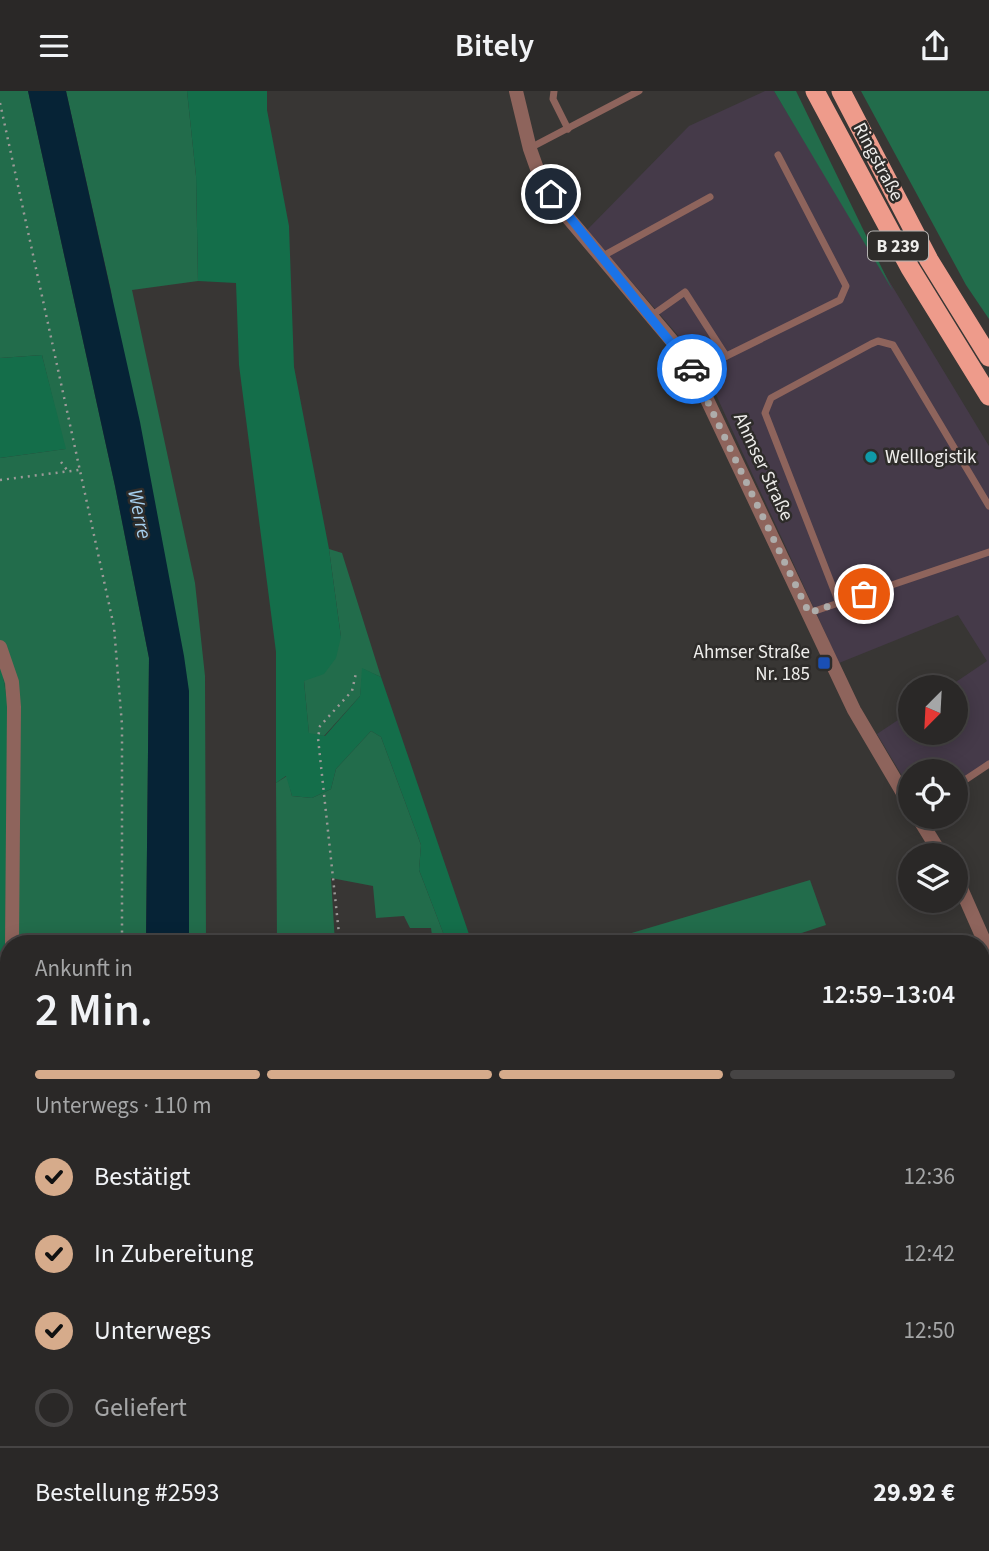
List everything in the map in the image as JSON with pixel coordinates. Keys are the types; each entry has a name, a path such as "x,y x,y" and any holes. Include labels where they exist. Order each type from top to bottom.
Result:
{"highway":[{"name":"Ringstraße","path":"815,91 910,268 989,396"},
{"name":"Ringstraße","path":"841,91 929,260 989,357"},
{"path":"971,329 989,346"}],"street":[{"name":"Ahmser Straße","path":"516,91 530,149 548,189 694,372 872,745 898,786"},
{"path":"0,647 12,682 14,707 12,935"},
{"path":"968,904 982,935"}],"lane":[{"path":"554,91 554,99 568,129"},
{"path":"530,149 639,91"},
{"path":"694,372 840,300 846,286 778,155"},
{"path":"601,257 710,197"},
{"path":"651,316 685,292 726,356"},
{"path":"839,603 765,413 771,398 871,344 878,341 893,345 989,506"},
{"path":"809,613 989,552"},
{"path":"968,778 989,764"}],"path":[{"path":"0,103 114,627 120,680 122,935"},
{"path":"61,462 68,471"},
{"path":"0,480 79,470"},
{"path":"339,935 318,738 320,726 352,691 356,673"}],"shaded area":[{"path":"765,91 774,91 989,446 989,767 968,781 968,759 898,759 898,769 877,734 898,720 898,745 968,745 966,675 987,661 958,615 839,663 701,362 587,230 689,126"}],"green space":[{"path":"0,91 28,91 115,486 149,658 146,935 5,935 8,706 0,658 0,458 65,449 42,355 0,358"},
{"path":"66,91 187,91 196,176 198,281 132,290 195,583 205,676 206,935 189,935 187,830 111,291"},
{"path":"187,91 267,91 267,110 289,226 294,367 329,549 341,637 336,658 324,674 304,681 309,733 325,736 360,696 362,668 381,677 469,935 444,935 419,870 421,845 381,737 371,731 336,769 331,789 312,798 292,796 286,776 276,783 276,652 239,365 236,283 198,281 196,176"},
{"path":"774,91 796,91 893,291"},
{"path":"861,91 989,91 989,319 966,285"},
{"path":"42,355 66,449 0,458 0,358"},
{"path":"329,549 342,553 381,677 363,669 360,696 324,736 309,734 304,681 341,637"},
{"path":"0,658 8,706 5,935 0,935"},
{"path":"371,731 381,737 421,845 419,870 444,935 432,935 431,928 410,928 404,916 376,918 373,886 331,878 335,935 277,935 276,783 287,776 292,796 312,798 331,789 336,769"},
{"path":"810,880 826,925 795,935 625,935"}],"water":[{"name":"Werre","path":"28,91 66,91 140,422 189,691 189,935 146,935 149,658 115,486"}],"way so far":[{"path":"692,369 809,613 864,594"}],"place":[{"name":"Welllogistik","path":"871,457"},
{"name":"Ahmser Straße Nr. 185","path":"824,663"}],"route":[{"path":"551,194 678,348 692,369"}]}
